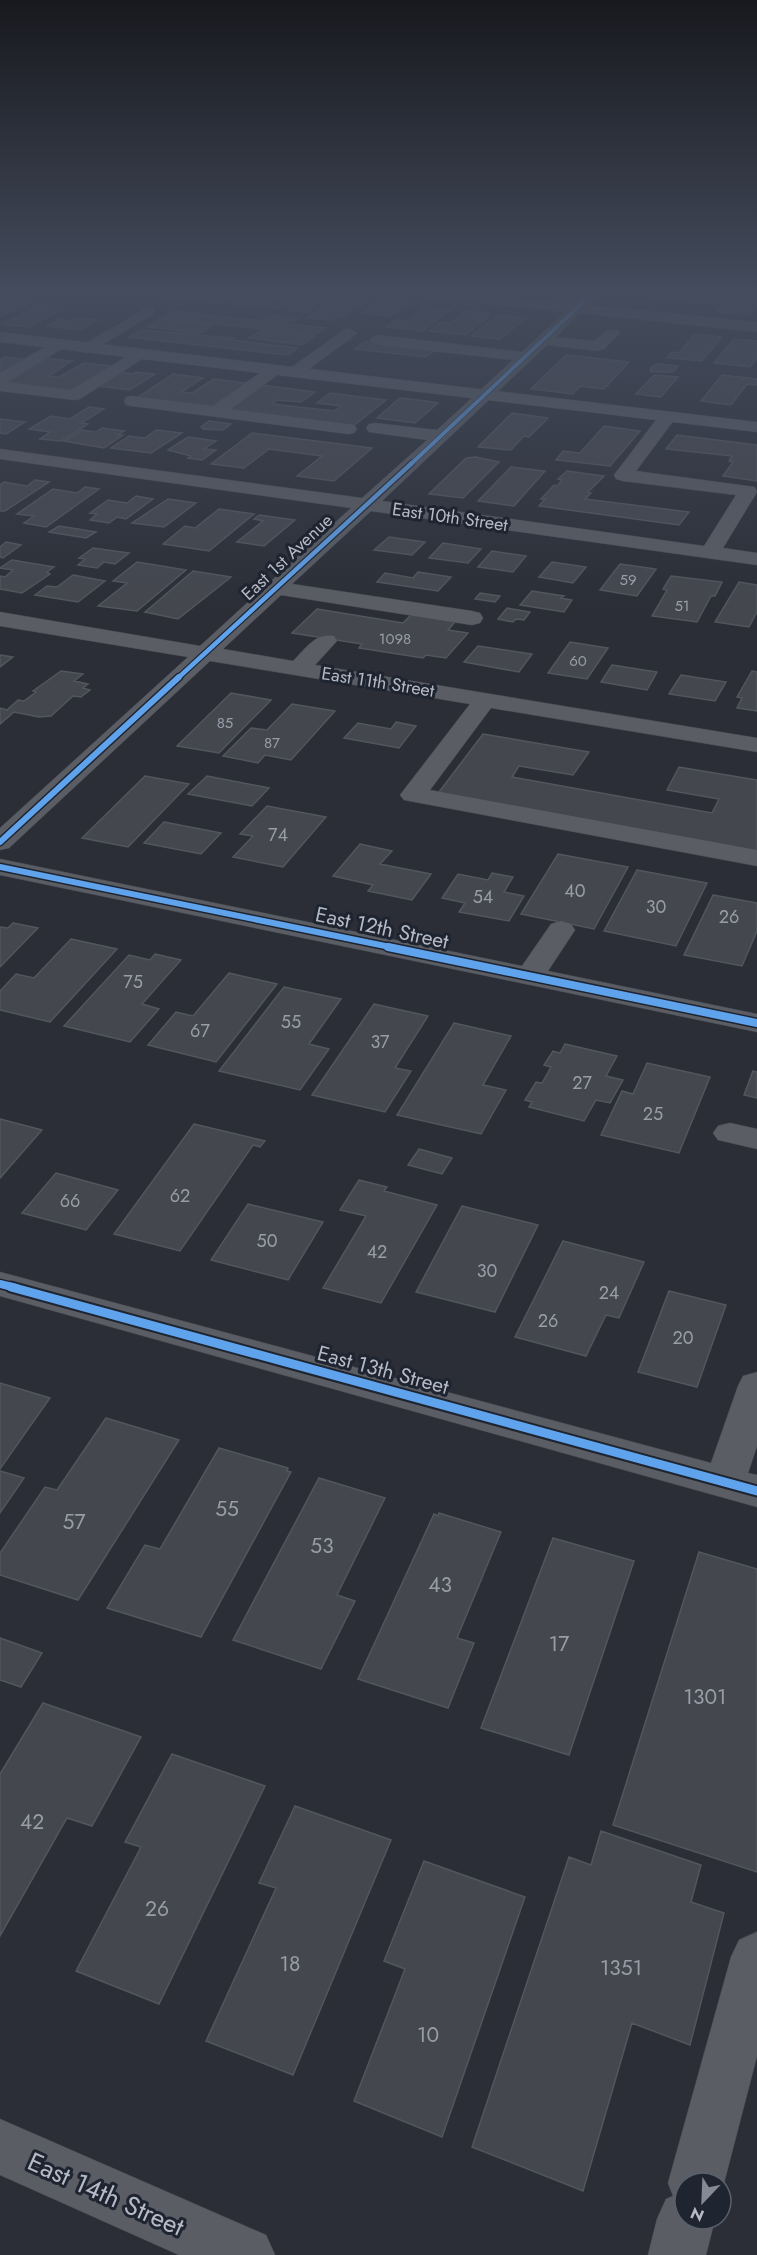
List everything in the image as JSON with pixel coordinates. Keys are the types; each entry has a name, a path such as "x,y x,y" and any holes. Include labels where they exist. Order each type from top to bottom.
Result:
{"main road":[{"path":"514,398 757,427"}],"street":[{"path":"216,412 235,398"},
{"name":"East 1st Avenue","path":"0,842 483,398"},
{"path":"132,401 348,429"},
{"path":"668,416 623,475 748,491 710,552"},
{"path":"375,428 442,436"},
{"name":"East 10th Street","path":"0,454 757,559"},
{"path":"276,588 472,618"},
{"name":"East 11th Street","path":"0,619 757,745"},
{"path":"298,669 326,641"},
{"path":"391,684 409,665"},
{"path":"485,700 413,795 757,858"},
{"name":"East 12th Street","path":"0,867 757,1023"},
{"path":"530,976 561,930"},
{"name":"East 13th Street","path":"0,1284 741,1486"},
{"path":"741,1486 757,1386"},
{"path":"699,2171 757,1957"},
{"name":"East 14th Street","path":"0,2147 246,2255"},
{"path":"677,2255 683,2231"}],"building":[{"path":"136,398 224,398 210,408"},
{"path":"243,398 306,398 301,402 277,400 272,404 334,411 341,406 317,403 323,398 386,400 352,427 225,411"},
{"path":"400,398 438,403 415,423 377,418"},
{"path":"703,398 736,398 731,405 701,401"},
{"path":"89,407 104,409 81,423 88,424 61,441 40,439 50,432 29,429 51,416 70,419"},
{"path":"512,413 548,418 529,437 524,436 511,450 478,447"},
{"path":"0,419 25,422 6,434 0,433"},
{"path":"209,421 231,424 223,430 202,429 205,428 201,427"},
{"path":"604,426 640,431 610,466 556,460 563,451 580,453"},
{"path":"102,428 124,431 118,435 123,435 104,448 64,441 82,430 96,432"},
{"path":"156,430 182,433 151,453 111,448 129,436 145,438"},
{"path":"252,433 372,448 334,481 297,476 322,456 269,449 244,468 211,464"},
{"path":"677,435 757,445 757,481 723,476 733,462 729,461 732,456 666,449"},
{"path":"188,437 216,441 204,449 216,450 202,460 188,458 191,456 168,450"},
{"path":"476,457 499,462 463,498 429,494 466,458"},
{"path":"511,467 545,471 514,506 478,501"},
{"path":"567,471 604,476 588,492 591,493 585,499 689,512 679,525 539,506 545,499 541,499 554,485 557,486 562,480 558,479"},
{"path":"35,480 49,482 5,511 0,511 0,485 4,482 27,486"},
{"path":"85,487 99,489 46,527 24,523 34,516 17,514 53,489 77,493"},
{"path":"136,496 153,499 126,519 117,517 109,523 90,520 97,514 90,513 108,500 127,503"},
{"path":"168,499 196,503 164,527 132,523"},
{"path":"219,509 254,514 209,551 163,544 185,526 195,528"},
{"path":"259,515 295,520 264,546 237,542 263,521 254,519"},
{"path":"59,526 96,532 86,538 49,532"},
{"path":"389,537 425,542 412,555 374,550"},
{"path":"6,542 21,545 3,558 0,557 0,547"},
{"path":"443,543 481,549 468,563 429,558"},
{"path":"93,548 129,553 115,564 104,562 97,568 78,565 85,559 79,558"},
{"path":"492,551 526,556 513,572 478,567"},
{"path":"12,560 54,567 47,572 50,574 22,593 0,589 0,576 5,577 13,570 0,568"},
{"path":"137,562 186,570 137,611 98,606 127,583 113,581"},
{"path":"552,562 586,567 573,583 539,577"},
{"path":"620,564 656,569 637,596 600,590"},
{"path":"193,571 231,577 178,619 145,612"},
{"path":"418,572 451,577 438,591 377,582 385,573 413,578"},
{"path":"73,575 105,581 78,602 35,595 47,586 57,587"},
{"path":"671,576 722,582 715,596 711,596 697,622 652,616 667,590 663,589"},
{"path":"739,582 757,585 757,612 749,627 715,622"},
{"path":"532,591 564,596 561,598 572,600 564,612 520,605"},
{"path":"480,593 500,596 495,602 475,599"},
{"path":"507,608 530,612 524,620 516,619 513,622 498,619"},
{"path":"317,609 403,623 411,615 455,622 448,630 468,633 446,658 426,655 423,658 359,648 362,644 292,633"},
{"path":"570,642 608,648 587,679 548,673"},
{"path":"478,646 532,654 519,672 464,662"},
{"path":"0,655 13,657 0,667"},
{"path":"612,665 657,672 647,690 601,682"},
{"path":"61,671 83,674 74,681 88,684 83,688 90,690 81,697 73,696 51,716 39,717 14,712 0,724 0,708 7,710 18,700 24,701 36,692 33,691"},
{"path":"752,671 757,672 757,711 737,708 742,698 737,697"},
{"path":"681,675 726,682 715,701 669,694"},
{"path":"231,693 271,700 219,753 177,746"},
{"path":"292,704 335,711 291,760 265,755 258,763 223,756 251,728 267,730"},
{"path":"396,722 416,726 399,748 344,738 358,723 391,729"},
{"path":"483,734 589,752 573,775 519,766 512,777 712,813 719,799 667,790 679,767 757,780 757,855 436,796"},
{"path":"145,776 189,784 128,847 82,838"},
{"path":"207,776 269,788 252,806 188,794"},
{"path":"267,806 326,817 283,867 233,857 253,836 240,834"},
{"path":"164,822 221,833 201,854 144,843"},
{"path":"360,844 392,851 380,864 431,874 412,900 368,891 373,885 333,876"},
{"path":"558,854 628,867 594,929 521,914"},
{"path":"637,870 707,883 676,946 604,931"},
{"path":"492,873 513,877 504,892 524,896 509,921 459,912 465,903 442,898 458,874 488,880"},
{"path":"713,895 757,903 757,931 742,966 684,955"},
{"path":"13,923 38,928 0,967 0,927 8,928"},
{"path":"71,939 117,949 50,1022 0,1010 0,991 16,974 34,978"},
{"path":"155,954 181,960 142,1004 159,1009 130,1042 64,1026 129,955 150,960"},
{"path":"229,973 277,984 216,1062 148,1045 176,1012 193,1016"},
{"path":"284,987 341,999 309,1044 329,1049 300,1090 219,1071"},
{"path":"374,1004 428,1016 395,1068 411,1071 385,1112 312,1095"},
{"path":"454,1023 511,1036 483,1085 506,1090 481,1134 397,1115"},
{"path":"565,1044 617,1056 606,1076 623,1080 610,1103 596,1100 584,1121 529,1107 532,1102 525,1100 536,1082 542,1083 551,1067 544,1065 553,1051 560,1053"},
{"path":"647,1063 710,1077 679,1153 601,1135 622,1091 633,1094"},
{"path":"753,1071 757,1072 757,1098 744,1095"},
{"path":"0,1119 42,1130 0,1178"},
{"path":"194,1124 265,1141 260,1147 253,1145 180,1251 114,1234"},
{"path":"419,1149 452,1158 442,1174 408,1165"},
{"path":"56,1173 118,1190 86,1230 22,1213"},
{"path":"359,1180 387,1187 384,1191 437,1205 381,1303 323,1288 366,1216 340,1210"},
{"path":"248,1204 323,1222 288,1280 211,1260"},
{"path":"462,1206 538,1225 495,1312 416,1292"},
{"path":"563,1241 644,1262 619,1318 606,1315 586,1356 515,1337"},
{"path":"669,1291 726,1305 697,1387 638,1372"},
{"path":"0,1383 50,1398 0,1469"},
{"path":"106,1418 179,1440 78,1600 0,1575 0,1553 45,1487 57,1490"},
{"path":"219,1448 288,1468 287,1471 291,1472 201,1637 107,1608 145,1545 160,1549"},
{"path":"0,1471 24,1478 0,1513"},
{"path":"319,1478 385,1498 337,1595 355,1601 321,1669 233,1640"},
{"path":"439,1513 501,1532 457,1638 474,1643 448,1708 358,1679 434,1514 438,1516"},
{"path":"553,1538 634,1561 569,1755 481,1728"},
{"path":"699,1552 757,1569 757,1872 613,1825"},
{"path":"0,1638 42,1653 21,1687 0,1680"},
{"path":"43,1703 141,1737 92,1826 67,1818 0,1936 0,1774"},
{"path":"172,1754 265,1786 159,2004 76,1971 141,1847 125,1842"},
{"path":"295,1806 391,1840 293,2075 206,2041 276,1888 259,1883"},
{"path":"601,1831 701,1865 691,1902 724,1913 690,2045 632,2023 583,2191 472,2147 569,1857 591,1865"},
{"path":"424,1861 525,1897 442,2137 354,2101 405,1969 384,1961"}],"cycle path":[{"path":"0,842 482,398"},
{"path":"0,867 757,1023"},
{"path":"0,1284 757,1491"}]}
